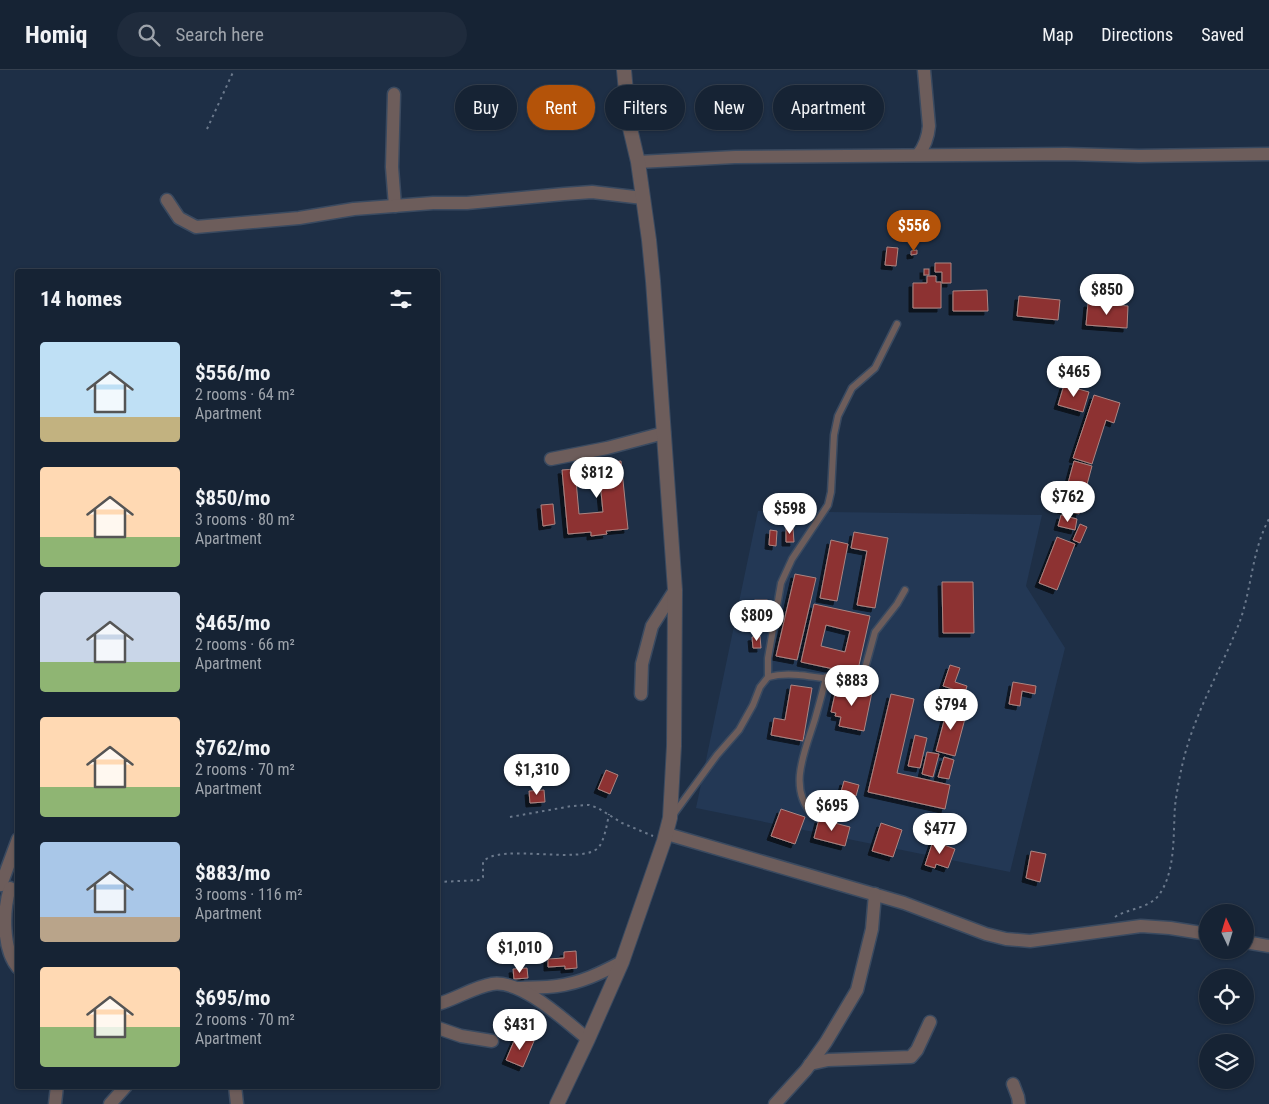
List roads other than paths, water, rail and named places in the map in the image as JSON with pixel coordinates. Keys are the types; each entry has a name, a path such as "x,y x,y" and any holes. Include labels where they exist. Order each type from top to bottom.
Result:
{"street":[{"path":"557,1104 622,962 666,837 670,818 674,746 674,590 653,281 638,162 629,124 624,70"},
{"path":"918,155 924,148 928,135 924,70"},
{"path":"394,94 392,167 395,206"},
{"path":"638,162 735,157 1269,154"},
{"path":"167,200 180,218 196,227 298,218 354,209 433,203 467,203 592,192 643,198"},
{"path":"551,459 607,448 664,433"},
{"path":"641,694 642,664 652,626 674,590"},
{"path":"666,837 904,902 986,934 1006,939 1030,941 1140,926 1199,933"},
{"path":"15,852 6,900 6,941 9,953 15,963"},
{"path":"775,1104 810,1064 826,1042 857,990 872,929 875,894"},
{"path":"1254,944 1269,946"},
{"path":"518,988 556,986 578,981 596,976 622,962"},
{"path":"440,1003 494,984 513,985 531,995 588,1039"},
{"path":"810,1064 828,1060 911,1057 917,1050 930,1022"},
{"path":"440,1029 461,1036 492,1041"},
{"path":"1012,1084 1019,1104"},
{"path":"55,1104 57,1089"},
{"path":"110,1104 123,1089"},
{"path":"235,1089 237,1104"}],"lane":[{"path":"670,818 693,786 739,730 760,687 768,677 769,649 781,583 792,560 828,505 831,492 834,435 838,416 852,388 875,368 897,324"},
{"path":"768,677 788,674 852,681 862,679 875,632 897,604 905,590"},
{"path":"812,814 806,808 801,795 800,773 803,755 826,677"}]}
